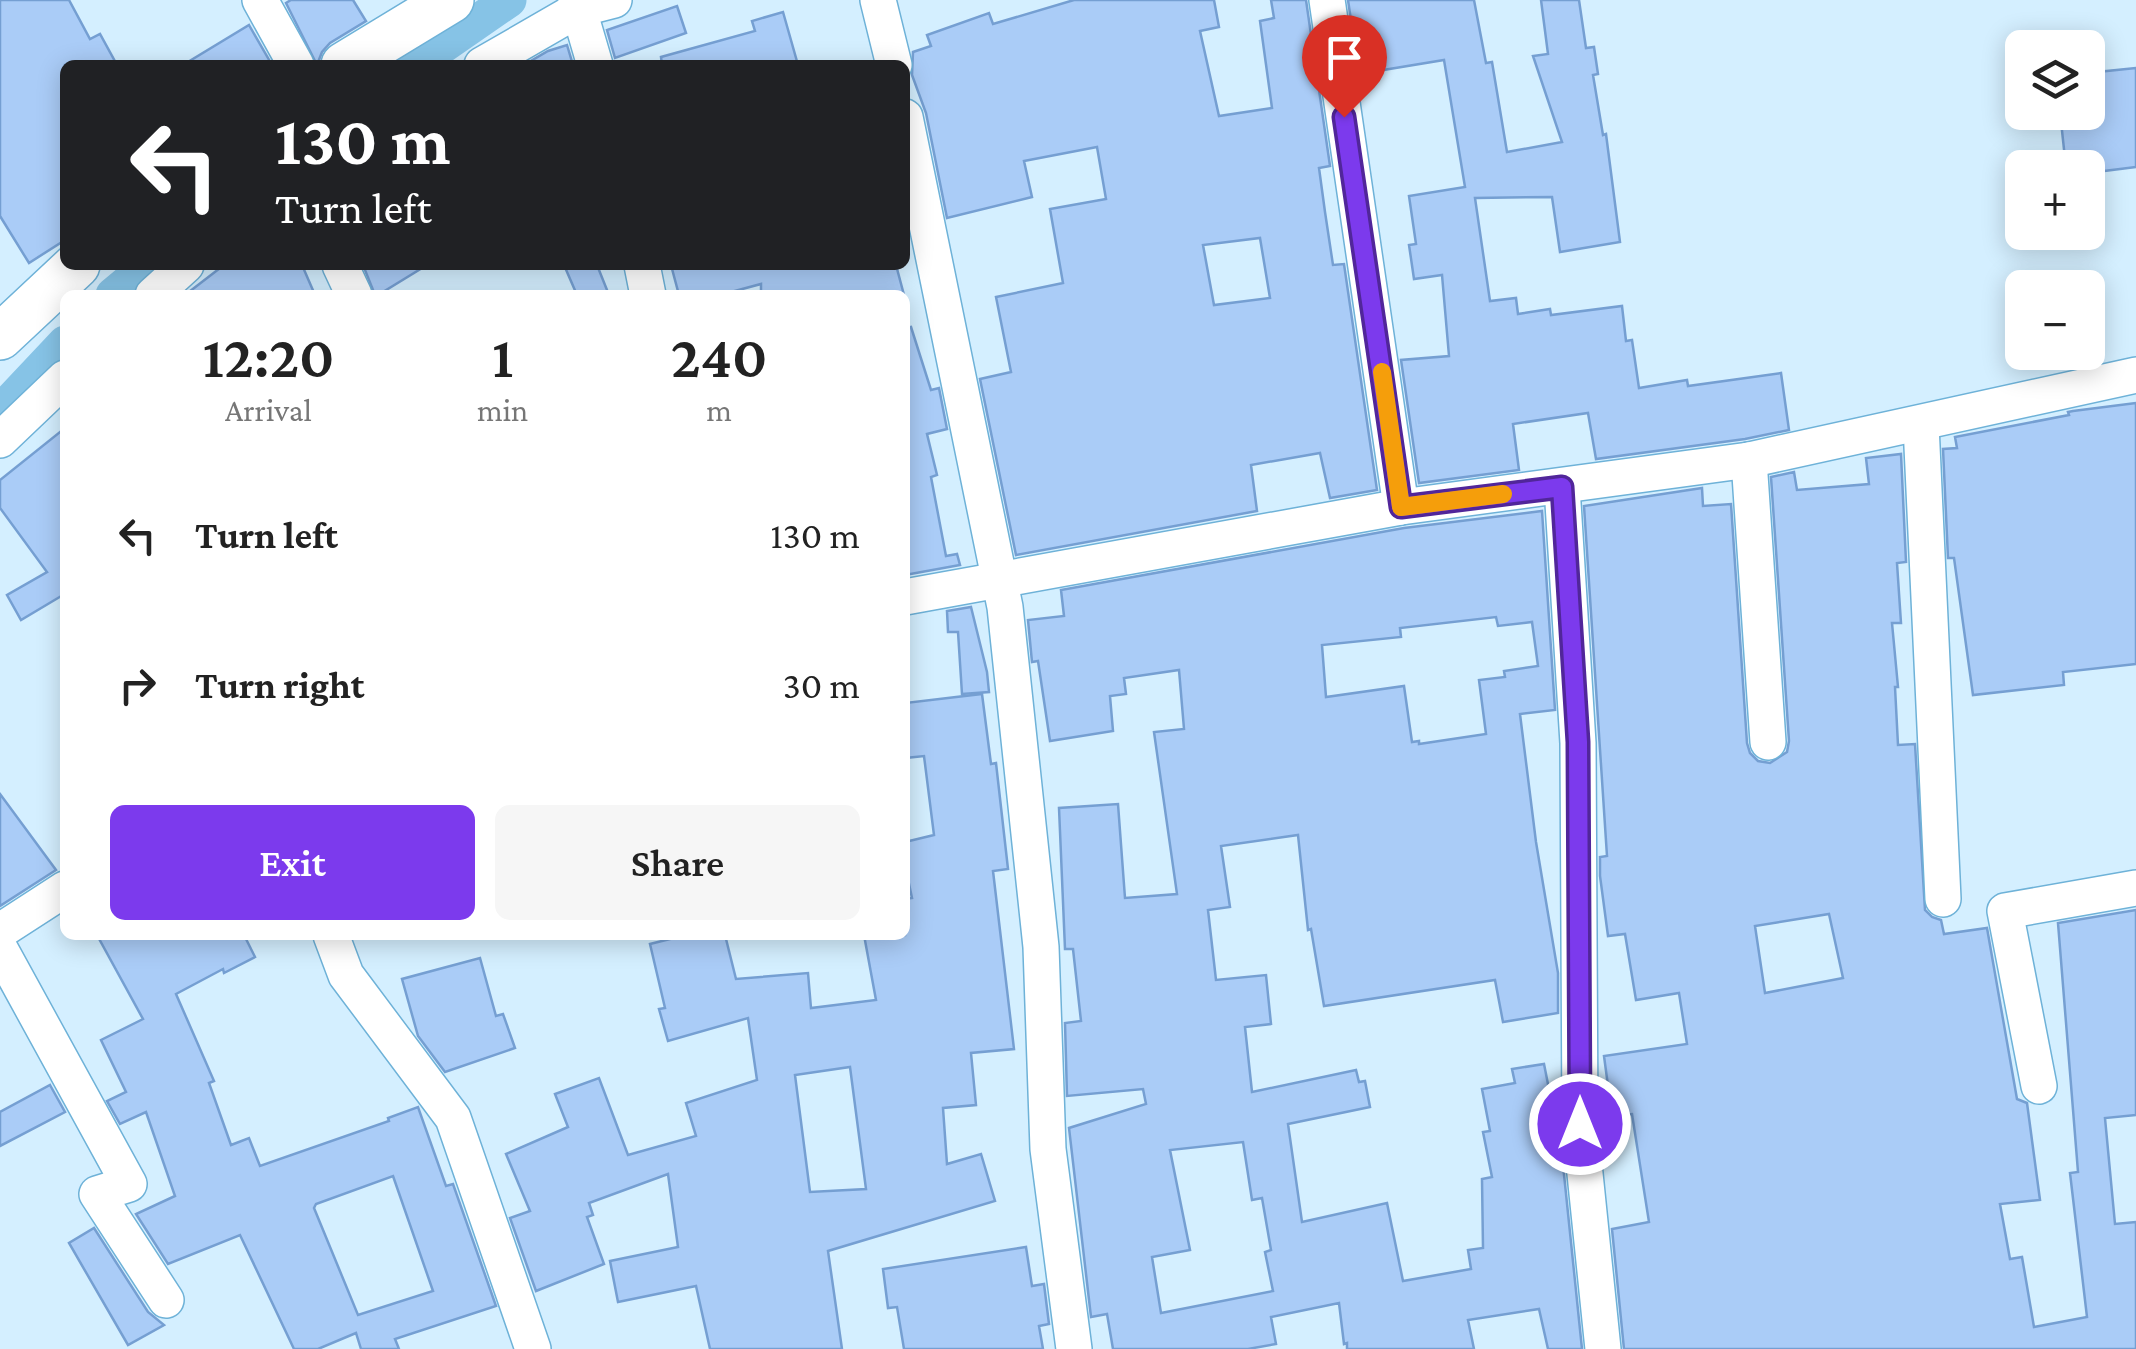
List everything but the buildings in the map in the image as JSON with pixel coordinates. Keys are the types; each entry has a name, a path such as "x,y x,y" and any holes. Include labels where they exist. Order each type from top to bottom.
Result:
{"street":[{"path":"260,0 293,60"},
{"path":"352,60 451,0"},
{"path":"490,60 578,5 614,0"},
{"path":"878,0 893,60"},
{"path":"1327,0 1401,507"},
{"path":"578,5 594,60"},
{"path":"910,142 1005,608 1041,947 1048,1149 1074,1349"},
{"path":"5,320 71,270"},
{"path":"158,290 180,270"},
{"path":"910,596 1401,507 1749,460 2136,375"},
{"path":"0,440 60,383"},
{"path":"1921,424 1943,899"},
{"path":"1749,460 1768,742"},
{"path":"1562,487 1578,742 1580,1124 1602,1349"},
{"path":"2039,1086 2005,912 2136,888"},
{"path":"0,931 60,892"},
{"path":"333,940 346,975 453,1118 533,1349"},
{"path":"0,949 129,1184 97,1194 166,1300"}],"waterway":[{"path":"422,60 509,0"},
{"path":"119,290 143,270"},
{"path":"0,412 60,348"}],"slow traffic":[{"path":"1382,372 1401,507 1503,494"}],"route":[{"path":"1344,117 1401,507 1562,487 1578,742 1580,1124"}]}
